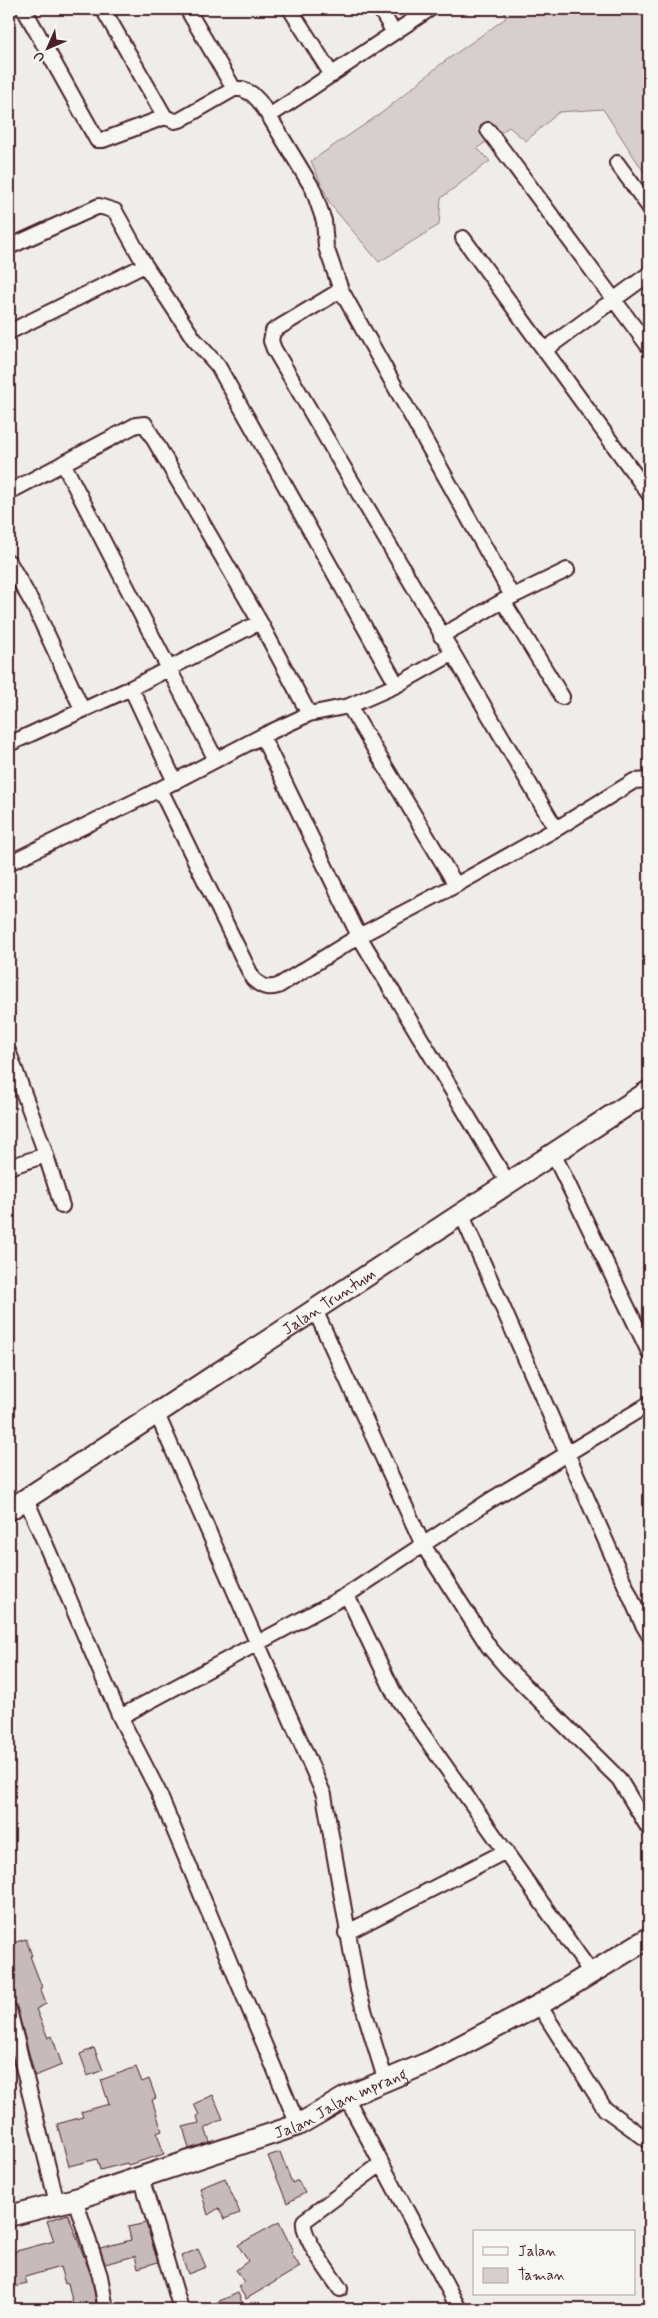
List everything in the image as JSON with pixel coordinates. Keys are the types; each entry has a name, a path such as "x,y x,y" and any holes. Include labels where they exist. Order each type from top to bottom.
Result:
{"street":[{"path":"24,9 97,140 103,140 165,117"},
{"path":"103,9 165,117 175,121 187,117 234,89 242,89 252,94 269,116 313,189 324,221 326,247 341,290 562,697"},
{"path":"187,9 234,89"},
{"path":"290,9 332,75"},
{"path":"380,9 393,31"},
{"path":"269,116 332,75 393,31 430,9"},
{"path":"488,130 649,347"},
{"path":"617,163 649,207"},
{"path":"9,247 99,206 115,210 145,265 194,339 218,366 397,684"},
{"path":"463,238 546,349 649,494"},
{"path":"9,332 145,265"},
{"path":"546,349 649,274"},
{"path":"341,290 273,332 271,341 441,636 556,829"},
{"path":"9,492 136,424 145,424 260,622 309,714"},
{"path":"63,463 216,760"},
{"path":"9,562 34,606 82,710"},
{"path":"441,636 507,598 567,570"},
{"path":"9,744 130,688 260,622"},
{"path":"9,863 175,782 262,736 309,714 349,706 397,684 452,654"},
{"path":"130,688 175,782"},
{"path":"349,706 456,885"},
{"path":"262,736 359,936 508,1184"},
{"path":"160,789 254,979 259,985 271,988 278,986 359,936 556,829 634,781 649,780"},
{"path":"634,781 649,791"},
{"path":"9,1053 46,1155 62,1206"},
{"name":"Jalan Truntum","path":"9,1510 649,1091"},
{"path":"553,1154 649,1352"},
{"path":"9,1167 46,1155"},
{"path":"461,1213 567,1454 647,1626"},
{"path":"315,1310 424,1545 489,1647 507,1668 619,1779 649,1829"},
{"path":"120,1717 347,1595 489,1501 649,1404"},
{"path":"157,1414 324,1795 346,1933 358,1990 386,2082"},
{"path":"26,1499 120,1717 157,1789 298,2126"},
{"path":"347,1595 400,1706 506,1851 592,1974"},
{"path":"346,1933 506,1851"},
{"name":"Jalan Jalan mprang","path":"9,2216 66,2201 298,2126 346,2097 386,2082 432,2061 539,2004 592,1974 649,1938"},
{"path":"539,2004 605,2110 649,2141"},
{"path":"9,2010 66,2201 100,2276 106,2309"},
{"path":"346,2097 459,2309"},
{"path":"340,2289 309,2240 304,2230 304,2221 381,2164"},
{"path":"141,2177 180,2309"}],"green space":[{"path":"503,9 649,9 649,180 603,109 559,112 526,141 509,127 477,148 490,161 441,198 439,225 379,262 330,204 311,161 383,112 441,64 506,18"}],"building":[{"path":"26,1939 46,2004 36,2009 48,2038 52,2036 62,2065 35,2076 17,2008 15,2004 9,2001 9,1944"},
{"path":"94,2048 103,2070 88,2076 80,2054"},
{"path":"136,2067 142,2082 149,2079 156,2098 152,2100 162,2131 157,2133 164,2154 128,2165 127,2163 100,2170 97,2159 69,2166 57,2124 83,2117 81,2112 109,2104 101,2080"},
{"path":"213,2095 223,2119 205,2128 210,2142 189,2149 183,2127 199,2123 197,2116 199,2115 194,2104"},
{"path":"280,2152 292,2183 298,2180 305,2193 287,2203 268,2156"},
{"path":"225,2178 240,2213 224,2219 219,2208 208,2215 200,2188"},
{"path":"68,2214 92,2278 97,2309 74,2309 68,2283 65,2284 60,2267 25,2277 27,2284 14,2287 13,2283 9,2284 9,2253 54,2241 47,2221"},
{"path":"279,2222 293,2251 291,2252 300,2267 246,2299 238,2286 245,2282 236,2270 248,2261 238,2245"},
{"path":"146,2223 158,2262 138,2268 135,2256 105,2264 100,2248 131,2240 128,2227"},
{"path":"198,2249 206,2267 188,2274 181,2256"},
{"path":"238,2293 245,2309 201,2309"}]}
